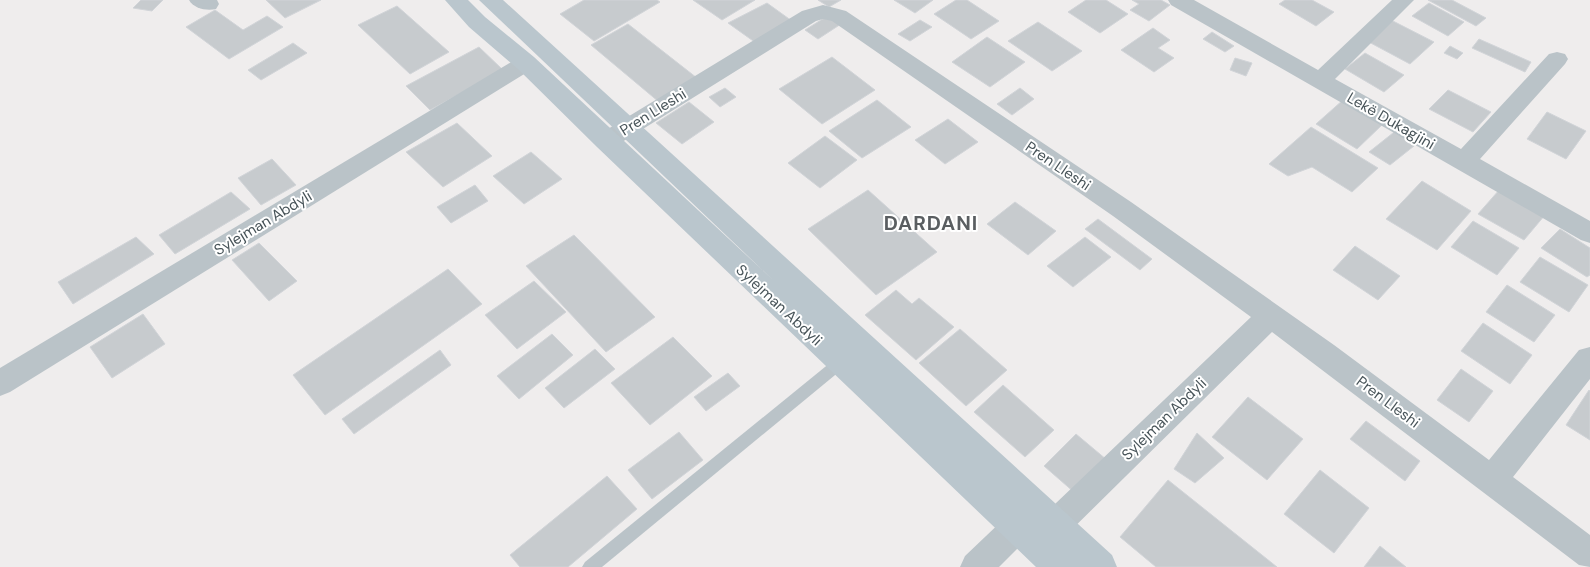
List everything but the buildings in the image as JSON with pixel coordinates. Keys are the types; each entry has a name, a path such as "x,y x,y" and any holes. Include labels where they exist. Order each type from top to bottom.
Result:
{"main road":[{"name":"Sylejman Abdyli","path":"456,0 477,22 526,63 617,134 841,362 1036,532 1060,567"},
{"path":"490,0 617,134 1036,532 1100,567"}],"street":[{"name":"Lekë Dukagjini","path":"1178,0 1590,233"},
{"path":"1320,81 1404,0"},
{"name":"Pren Lleshi","path":"617,134 809,16 823,12 839,16 1122,209 1270,316 1590,554"},
{"path":"1463,162 1557,59"},
{"name":"Sylejman Abdyli","path":"0,383 526,63"},
{"name":"Sylejman Abdyli","path":"1036,532 1270,316"},
{"path":"1492,480 1589,359"},
{"path":"976,567 1036,532"}],"lane":[{"path":"590,567 841,362"}],"district":[{"name":"DARDANI","path":"931,223"}]}
